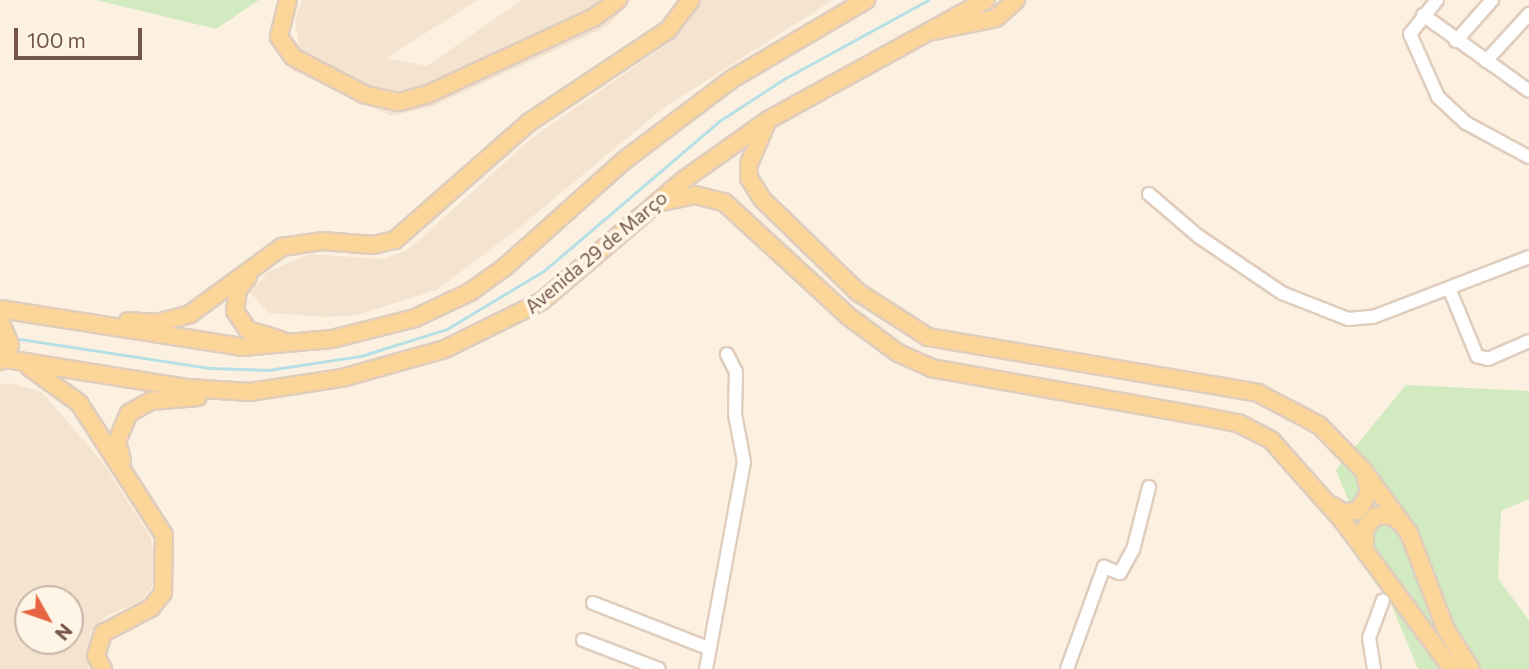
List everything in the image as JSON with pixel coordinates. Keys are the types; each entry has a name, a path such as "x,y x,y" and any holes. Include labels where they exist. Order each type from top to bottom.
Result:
{"main road":[{"path":"288,0 279,37 293,57 366,95 399,102 426,95 593,18 618,0"},
{"path":"78,322 157,323 180,317 200,308 267,254 300,243 373,245 405,234 528,123 668,30 691,0"},
{"path":"0,309 242,347 302,344 393,325 470,292 679,117 763,58 866,0"},
{"name":"Avenida 29 de Março","path":"5,360 188,388 250,392 381,369 487,333 562,286 653,205 768,120 915,35 986,0"},
{"path":"915,35 996,18 1016,0"},
{"path":"768,120 752,153 749,178 762,199 886,313 929,337 1258,393 1319,425 1363,470 1409,533 1446,630 1471,669"},
{"path":"653,205 690,195 723,202 848,316 898,353 931,368 1238,424 1295,461 1452,669"},
{"path":"300,243 254,271 234,300 248,330 302,344"},
{"path":"0,321 10,338 5,360 58,384 79,403 150,509"},
{"path":"103,669 96,656 103,634 151,608 163,593 164,535 118,448 129,413 160,400 250,392"},
{"path":"1326,500 1342,512 1358,510 1369,493 1363,470"},
{"path":"1366,555 1362,540 1376,516 1392,516 1409,533"}],"street":[{"path":"1437,0 1423,15 1410,40 1444,105 1529,157"},
{"path":"1456,41 1492,0"},
{"path":"1486,61 1529,14"},
{"path":"1423,15 1456,41 1529,90"},
{"path":"1149,194 1221,254 1282,293 1334,315 1373,317 1529,257"},
{"path":"1449,288 1482,359 1529,341"},
{"path":"706,669 708,648 727,576 744,462 735,414 736,372 727,354"},
{"path":"1067,669 1104,567 1120,573 1127,562 1149,487"},
{"path":"1374,669 1369,638 1383,600"},
{"path":"593,603 708,648"},
{"path":"583,640 660,669"}],"shaded area":[{"path":"302,0 478,0 386,58 427,66 522,0 632,0 608,26 433,106 391,116 292,70 282,58 282,41 299,44 295,20"},
{"path":"689,0 833,0 662,109 509,236 436,290 358,315 326,317 269,313 250,292 268,272 309,254 384,259 409,249 532,138 666,45 690,13"},
{"path":"10,383 42,392 103,463 150,536 157,565 151,589 141,601 106,616 90,633 88,669 0,669 0,384"}],"green space":[{"path":"96,0 259,0 216,29"},
{"path":"1406,385 1529,391 1529,499 1501,511 1498,579 1529,620 1529,669 1418,669 1336,470"}],"waterway":[{"path":"20,339 210,368 268,370 361,356 447,329 545,270 718,122 784,79 928,0"}]}
